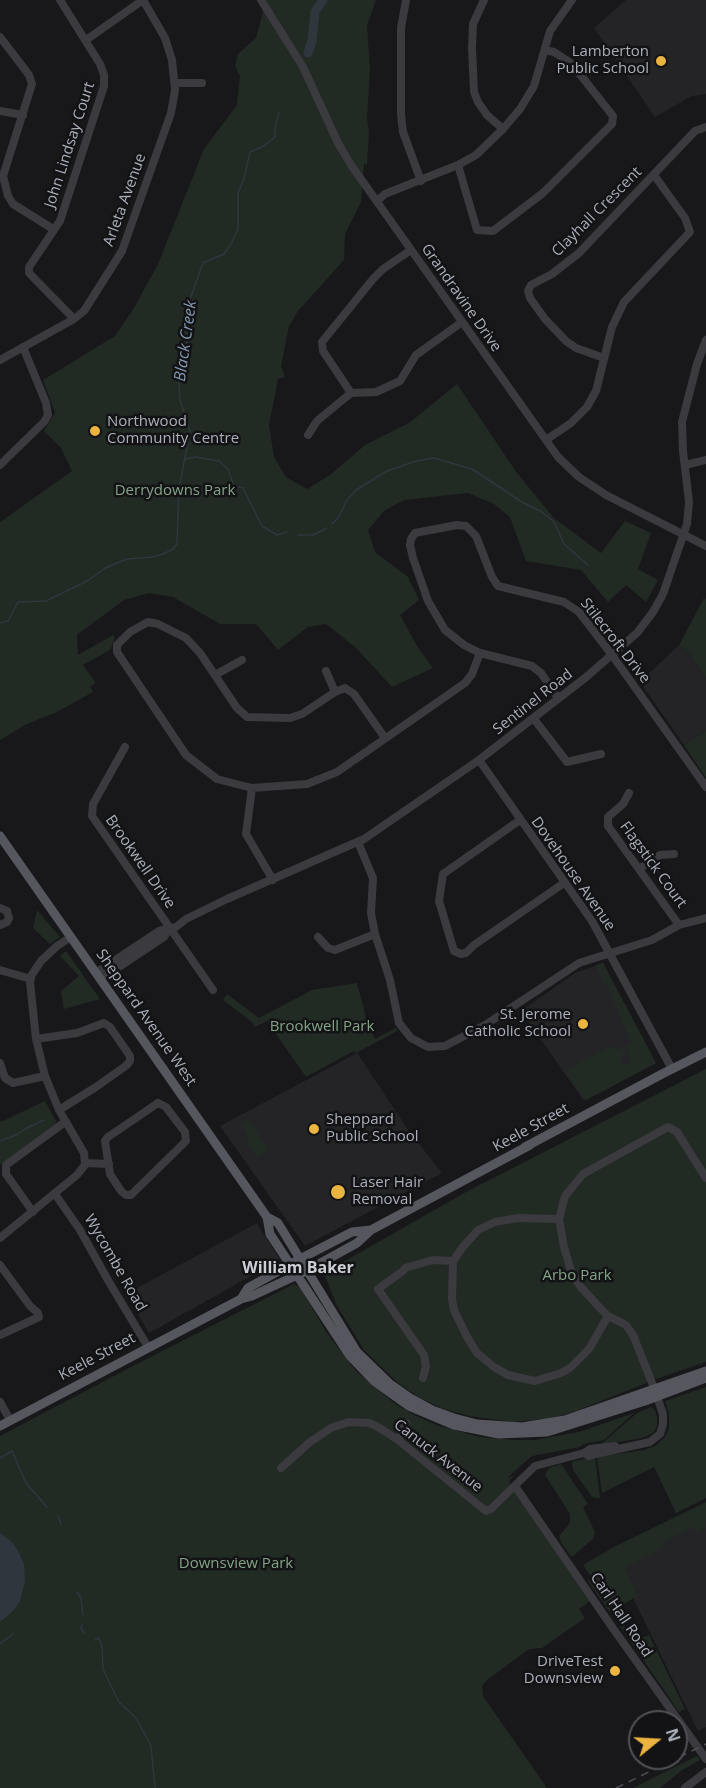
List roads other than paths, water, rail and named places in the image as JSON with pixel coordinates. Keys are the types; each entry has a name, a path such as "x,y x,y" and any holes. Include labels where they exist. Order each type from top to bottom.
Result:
{"main road":[{"name":"Sheppard Avenue West","path":"0,836 4,850 99,976 267,1217 270,1234 338,1339 350,1356 374,1381 409,1406 454,1425 498,1434 547,1432 655,1393 706,1371"},
{"name":"Keele Street","path":"0,1426 241,1299 308,1270 357,1243 371,1230 706,1052"},
{"name":"Sheppard Avenue West","path":"267,1217 278,1223 357,1352 373,1369 410,1398 432,1410 477,1424 500,1427 543,1425 706,1378"},
{"name":"Keele Street","path":"241,1299 248,1288 290,1264 352,1232 371,1230"}],"street":[{"name":"John Lindsay Court","path":"60,0 102,69 104,91 60,221 29,267 29,273 74,319"},
{"path":"86,40 143,0"},
{"name":"Arleta Avenue","path":"0,360 74,319 84,311 122,251 171,113 175,83 172,60 165,38 143,0"},
{"name":"Grandravine Drive","path":"261,0 303,67 340,146 558,457 589,485 706,546"},
{"path":"406,0 401,28 401,114 403,132 421,181"},
{"path":"484,0 473,24 474,92 487,115 503,129"},
{"path":"377,201 386,194 458,165 480,152 503,129 520,109 534,86 550,31 570,1"},
{"path":"0,37 29,75 33,84 3,176 8,196 13,204 53,229"},
{"path":"458,165 477,230 493,231 543,193 612,124 613,116 571,63 554,52 545,50"},
{"path":"175,83 202,83"},
{"path":"0,111 23,116"},
{"name":"Clayhall Crescent","path":"604,358 576,348 566,341 545,319 530,298 528,291 531,285 552,274 579,253 695,131 706,127"},
{"path":"546,440 571,423 587,407 596,391 612,327 624,302 690,232 685,218 654,175"},
{"path":"351,393 323,351 322,342 373,279 383,269 411,250"},
{"path":"308,435 317,421 351,393 376,392 400,381 417,355 462,322"},
{"name":"Sentinel Road","path":"99,976 159,931 176,927 186,919 224,901 358,842 479,760 534,719 637,633 653,612 665,588 684,535 689,510 682,431 683,417 706,340"},
{"path":"0,465 44,422 48,415 46,403 23,347"},
{"path":"685,465 706,460"},
{"name":"Stilecroft Drive","path":"558,698 541,673 532,666 480,652 464,645 447,632 435,614 411,551 411,539 415,533 457,525 469,528 476,536 492,577 498,586 568,603 579,612 706,788"},
{"path":"385,738 354,694 345,688 302,714 290,718 247,717 237,708 190,641 148,622 136,627 117,645 117,652 186,755 217,779 252,788 295,786 331,776 465,683 472,674 480,652"},
{"path":"215,675 242,660"},
{"path":"326,671 335,692"},
{"path":"534,719 567,762 601,754"},
{"name":"Brookwell Drive","path":"125,747 93,804 91,812 169,929"},
{"name":"Dovehouse Avenue","path":"479,760 592,921 672,1070"},
{"path":"252,788 246,834 273,880"},
{"name":"Flagstick Court","path":"629,793 623,804 608,817 608,826 680,925"},
{"path":"520,820 443,873 439,901 454,951 461,954 466,953 474,945 564,883"},
{"path":"358,842 373,878 371,913 375,934 388,970 399,1023 413,1040 421,1045 433,1047 451,1043 494,1020 573,966 651,940 680,925 706,918"},
{"path":"639,869 660,855 674,854"},
{"path":"0,908 7,911 9,918 7,922 0,925"},
{"path":"169,929 213,990"},
{"path":"318,937 328,948 335,950 375,934"},
{"path":"0,1238 84,1168 85,1162 81,1148 59,1110 45,1076 36,1039 31,979 41,961 71,937"},
{"path":"0,961 0,966"},
{"path":"0,970 31,979"},
{"path":"36,1039 73,1034 106,1024 130,1057 127,1065 59,1110"},
{"path":"0,1063 5,1078 13,1083 45,1076"},
{"path":"158,1103 166,1107 185,1132 186,1141 183,1145 131,1195 120,1191 113,1180 109,1164 105,1146 108,1137 158,1103"},
{"path":"33,1212 6,1174 6,1165 65,1122"},
{"path":"515,1486 535,1466 584,1454 590,1449 599,1447 650,1442 660,1434 663,1424 639,1347 630,1330 623,1323 608,1316 585,1292 571,1271 559,1219 565,1197 583,1174 664,1128 671,1127 677,1132 706,1178"},
{"path":"85,1162 109,1164"},
{"name":"Wycombe Road","path":"55,1194 80,1230 148,1347"},
{"path":"559,1219 518,1218 495,1222 478,1230 453,1261 453,1305 466,1335 481,1357 508,1375 535,1381 566,1371 590,1348 608,1316"},
{"path":"423,1378 426,1362 422,1351 378,1289 403,1272 405,1268 433,1260 453,1261"},
{"path":"0,1265 39,1317 0,1335"},
{"path":"0,1402 10,1420"},
{"name":"Canuck Avenue","path":"281,1468 310,1442 331,1428 340,1424 360,1422 378,1427 398,1440 486,1511 515,1486"},
{"path":"398,1440 406,1423"},
{"name":"Carl Hall Road","path":"515,1486 706,1759"},
{"path":"685,1788 706,1772"}],"waterway":[{"name":"Black Creek","path":"308,53 312,41 315,12 323,0"},
{"name":"Black Creek","path":"0,623 8,621 18,602 46,601 89,580 105,568 127,559 163,554 177,544 179,489 190,431 180,400 179,383 187,349 186,327 189,302 203,263 224,254 231,244 238,229 238,193 244,179 250,152 264,146 275,137 279,112"},
{"path":"186,459 196,457 219,461 228,469 234,486 243,488 262,526 277,535 287,532"},
{"path":"332,524 356,490 387,471 416,461 434,458 472,469 522,502 542,512 554,522 564,544 588,565"},
{"path":"298,535 313,535 327,528"},
{"path":"0,1141 44,1120"},
{"path":"0,1458 12,1451 26,1483 47,1507"},
{"path":"58,1516 61,1524"},
{"path":"77,1592 81,1598 83,1615"},
{"path":"82,1624 81,1629 85,1633"},
{"path":"0,1644 14,1633"},
{"path":"95,1640 99,1638 102,1647 103,1669 119,1702 136,1718 151,1746 155,1788"}],"railway":[{"path":"616,1788 706,1744"}],"place":[{"name":"Lamberton Public School","path":"661,61"},
{"name":"Northwood Community Centre","path":"95,431"},
{"name":"St. Jerome Catholic School","path":"583,1024"},
{"name":"Sheppard Public School","path":"314,1129"},
{"name":"Laser Hair Removal","path":"338,1192"},
{"name":"DriveTest Downsview","path":"615,1671"}],"district":[{"name":"William Baker","path":"298,1268"}],"park label":[{"name":"Derrydowns Park","path":"175,491"},
{"name":"Brookwell Park","path":"322,1027"},
{"name":"Arbo Park","path":"577,1276"},
{"name":"Downsview Park","path":"236,1564"}]}
